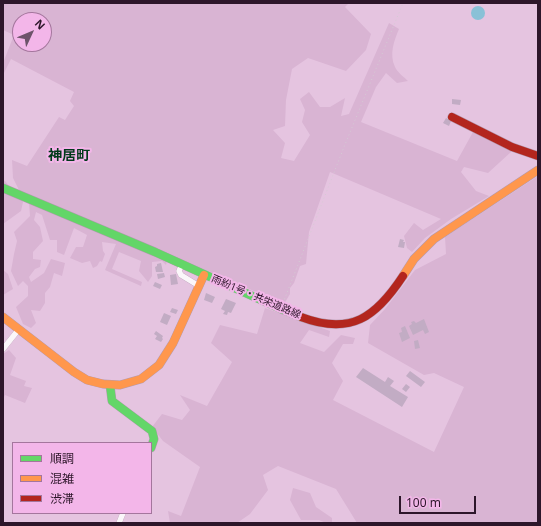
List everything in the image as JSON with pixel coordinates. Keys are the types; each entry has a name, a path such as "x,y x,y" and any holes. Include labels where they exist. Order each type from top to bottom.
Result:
{"street":[{"path":"452,117 512,147 538,156"},
{"name":"雨紛1号・共栄道路線","path":"3,317 74,372 87,380 120,386 141,379 159,365 173,343 204,275 281,309 315,322 336,324 358,321 382,304 414,259 434,239 538,170"},
{"path":"3,188 182,264 204,275"},
{"path":"182,264 179,271 181,275 199,286"},
{"path":"3,349 19,330"},
{"path":"110,385 112,401 152,431 154,439 152,445"}],"path":[{"path":"281,309 344,147 403,3"}],"shaded area":[{"path":"3,3 349,3 345,7 371,34 366,50 346,71 308,58 292,69 286,100 285,126 273,130 285,143 281,158 294,161 310,135 302,122 305,110 300,99 309,92 320,107 330,107 345,98 341,116 349,114 389,23 399,29 395,38 392,52 393,62 397,71 408,81 397,83 386,73 376,87 361,122 457,161 473,132 510,144 511,152 488,173 464,167 461,172 476,191 489,196 451,219 425,238 412,252 407,248 404,236 414,223 423,230 441,219 330,172 309,232 306,264 300,266 294,283 290,288 290,294 284,304 203,269 168,256 166,265 162,261 152,262 152,276 148,282 139,271 141,261 119,252 112,269 142,282 141,286 105,270 116,244 102,242 103,251 105,254 102,262 100,261 97,266 93,268 90,261 82,263 70,258 76,247 83,247 87,235 74,228 64,255 57,252 57,240 50,240 42,215 36,212 34,220 40,227 43,241 33,252 33,259 41,260 40,267 35,269 29,277 31,282 44,273 51,259 65,263 62,276 54,273 50,287 45,293 45,303 40,311 31,310 36,323 31,328 23,324 16,307 28,296 28,286 23,281 18,286 11,271 17,241 14,232 30,216 29,203 19,190 13,178 12,160 27,166 59,117 65,120 74,106 70,101 74,92 11,59 3,75 3,63 12,40 12,52 52,52 52,12 12,12 12,34 3,30"},
{"path":"538,176 538,523 357,523 336,489 278,466 263,475 268,490 250,514 237,523 170,523 168,511 181,516 200,467 163,441 152,427 162,414 182,420 190,410 180,395 207,406 232,362 211,343 220,325 257,334 265,308 330,331 329,337 309,330 300,343 324,352 341,335 355,338 353,344 343,344 332,363 343,381 333,400 434,452 464,387 434,373 424,375 368,343 370,325 385,309 415,270 446,254 445,237"},
{"path":"3,180 12,190 20,193 23,202 21,211 3,224"},
{"path":"3,270 8,274 13,289 3,295"},
{"path":"9,350 16,358 10,375 26,381 24,386 32,388 25,403 5,395 3,399 3,354"},
{"path":"293,488 310,493 316,507 332,518 332,523 326,523 319,520 301,520 290,500"}],"water":[{"path":"478,6 483,8 485,13 483,18 478,20 473,18 471,13 473,8"}],"building":[{"path":"452,99 461,100 460,105 452,104"},
{"path":"446,118 451,121 449,126 443,123"},
{"path":"400,239 404,240 403,242 405,242 404,248 398,247"},
{"path":"161,263 163,272 156,272 155,267 157,264"},
{"path":"164,273 165,277 158,279 157,274"},
{"path":"176,274 178,284 171,285 170,275"},
{"path":"155,282 162,285 160,289 153,286"},
{"path":"206,293 215,297 212,303 204,300"},
{"path":"226,299 236,303 231,313 228,312 227,315 223,314 225,311 221,309"},
{"path":"172,308 178,310 176,314 170,312"},
{"path":"164,313 171,316 167,325 160,322"},
{"path":"424,319 429,332 425,334 423,330 413,335 409,326 412,324 411,322 414,321 416,323"},
{"path":"405,326 410,338 402,342 399,333 402,332 401,328"},
{"path":"156,331 163,336 161,342 155,339 157,336 154,334"},
{"path":"418,340 420,348 415,349 414,341"},
{"path":"363,368 385,382 388,377 394,381 390,386 408,397 402,407 356,377"},
{"path":"410,371 425,382 421,387 406,376"},
{"path":"406,384 410,387 406,392 402,389"}],"traffic: fast":[{"path":"3,188 155,252 301,317"},
{"path":"110,385 112,401 152,431 154,439 152,445"}],"traffic: slow":[{"path":"403,276 414,259 434,239 538,170"},
{"path":"3,317 74,372 87,380 103,384 120,385 141,379 159,365 173,343 204,275"}],"traffic: jam":[{"path":"452,117 512,147 538,156"},
{"path":"301,317 334,324 348,323 361,319 383,302 403,276"}],"district":[{"name":"神居町","path":"69,156"}]}
